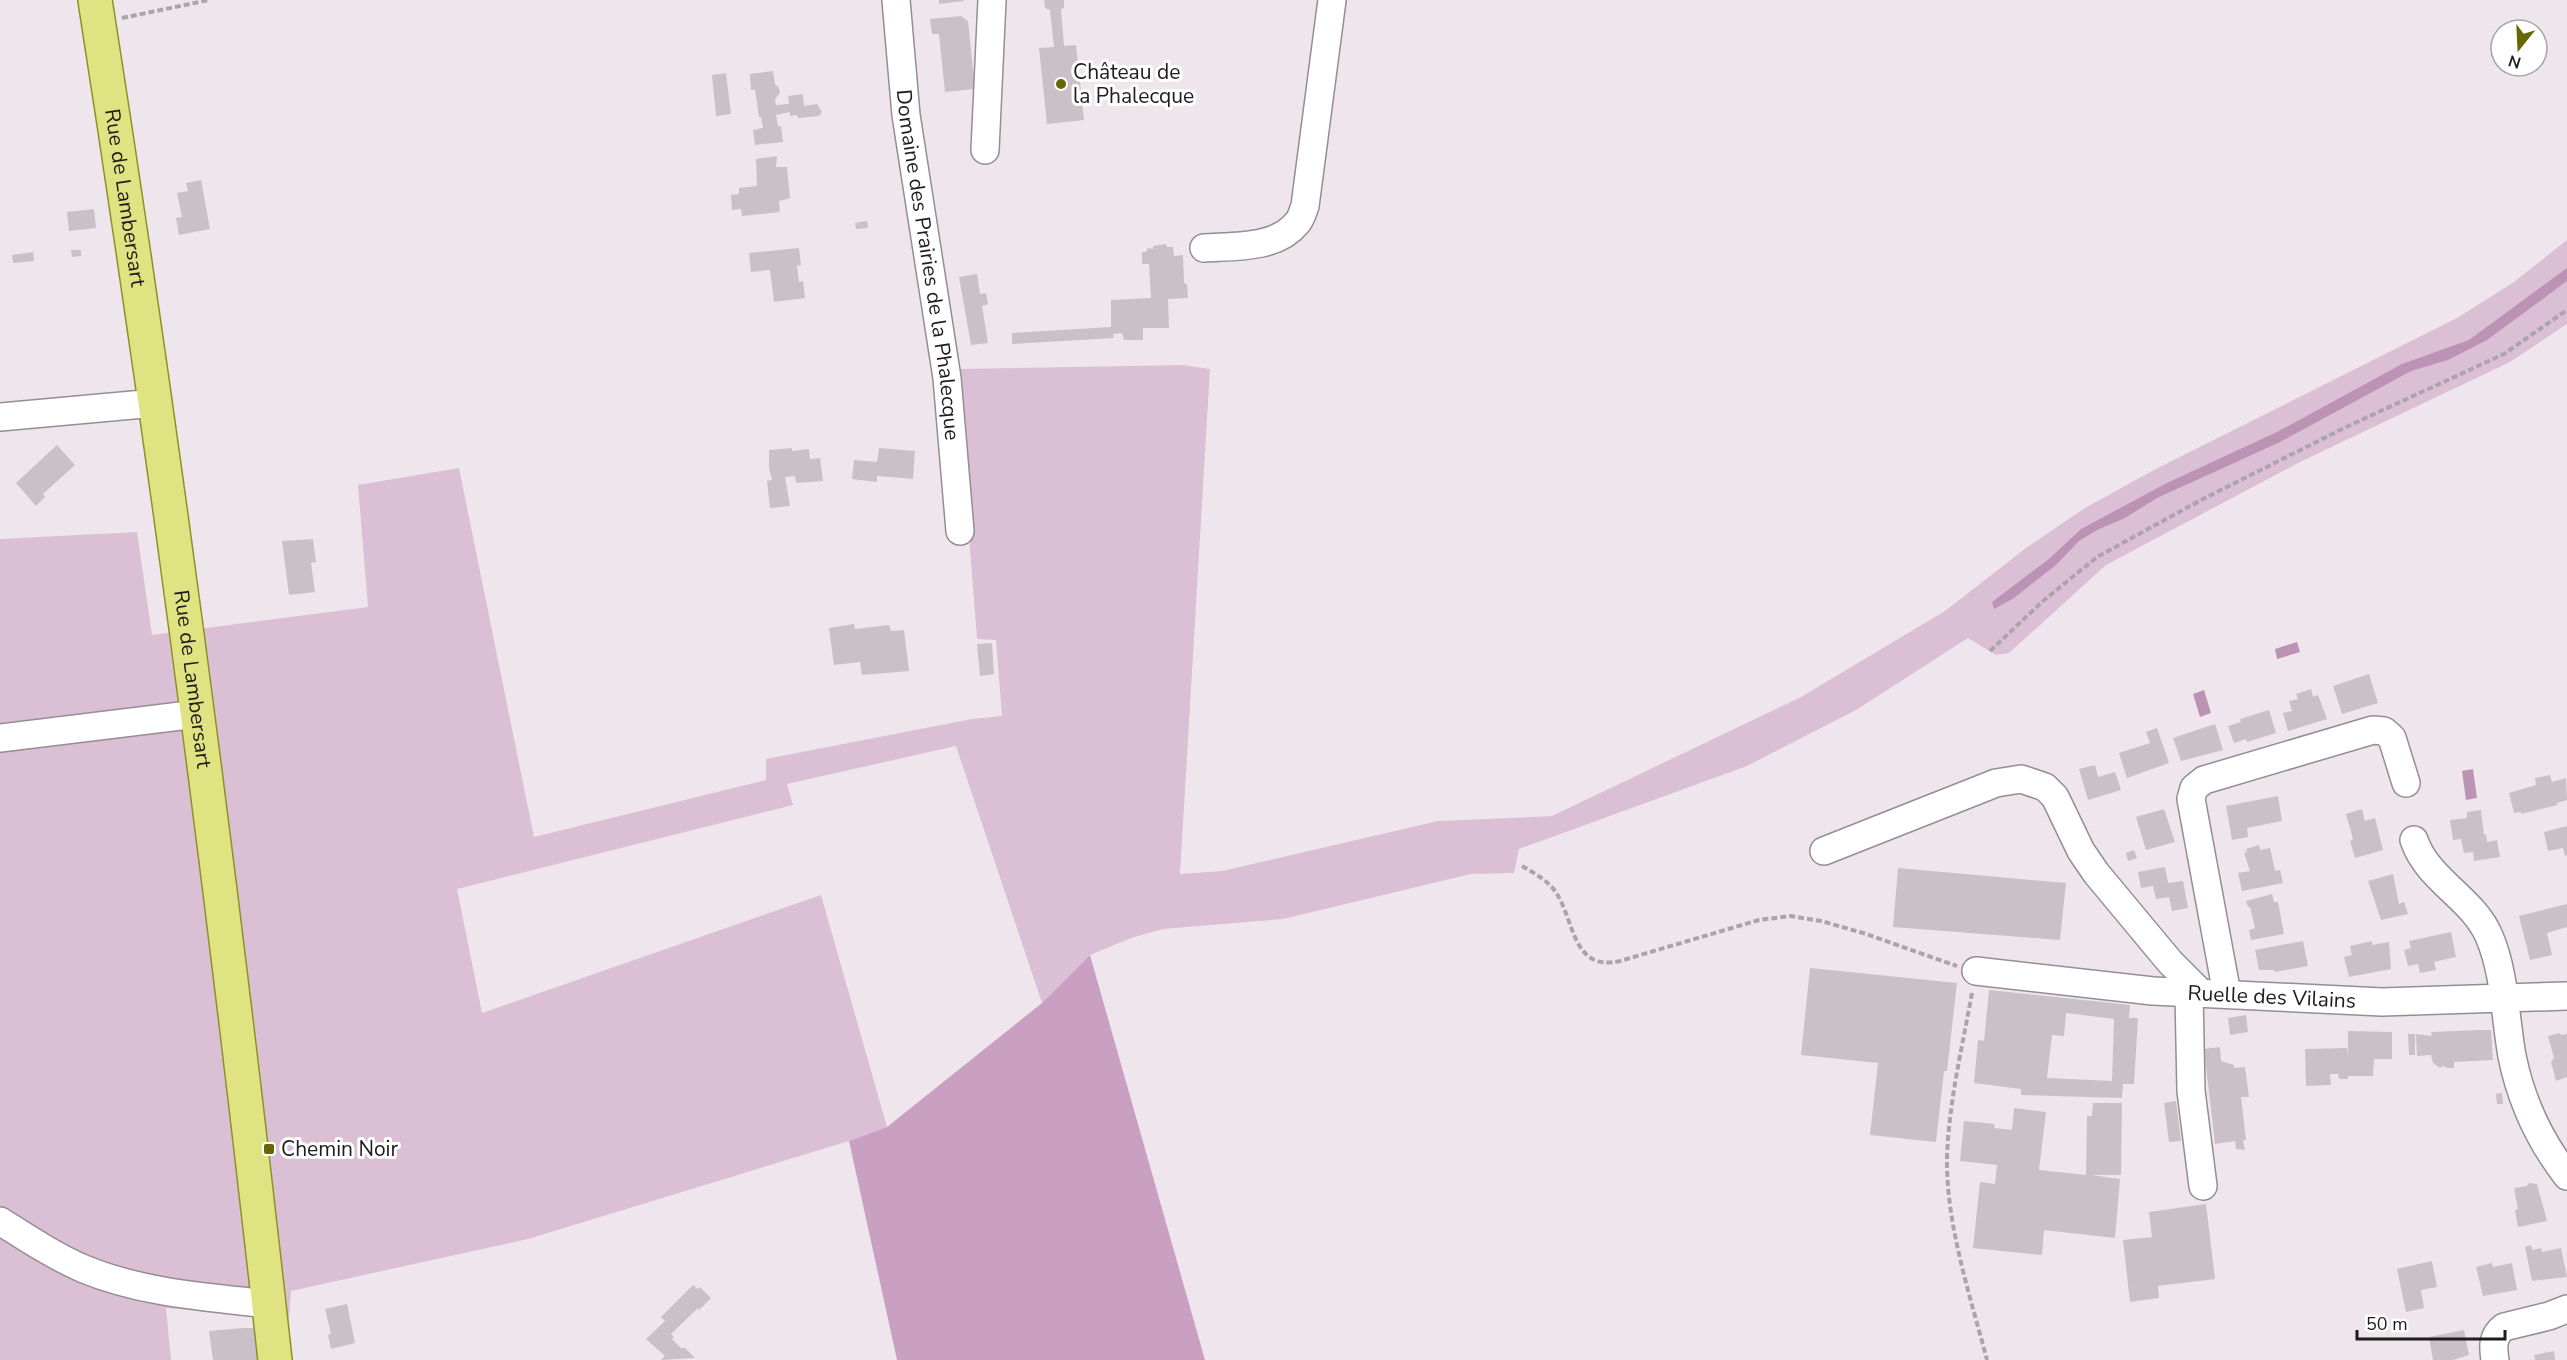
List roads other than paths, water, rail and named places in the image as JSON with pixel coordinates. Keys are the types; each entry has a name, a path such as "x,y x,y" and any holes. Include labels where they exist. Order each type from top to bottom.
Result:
{"main road":[{"name":"Rue de Lambersart","path":"97,11 155,403 197,714 242,1062 275,1360"}],"street":[{"name":"Domaine des Prairies de la Phalecque","path":"896,0 906,115 947,378 960,531"},
{"path":"985,150 992,0"},
{"path":"1204,248 1260,243 1279,238 1298,222 1305,206 1332,0"},
{"path":"0,417 155,403"},
{"path":"0,738 197,714"},
{"path":"2203,1186 2192,1090 2206,994 2191,799 2194,788 2204,780 2373,730 2384,731 2392,738 2406,783"},
{"path":"1824,851 1996,783 2021,779 2045,787 2055,797 2081,851 2096,873 2170,962 2206,994"},
{"path":"2414,840 2427,867 2473,911 2484,925 2497,961 2512,1055 2523,1097 2547,1148 2567,1176"},
{"name":"Ruelle des Vilains","path":"1976,971 2206,994 2382,1002 2567,996"},
{"path":"0,1221 70,1263 109,1278 174,1293 269,1304"},
{"path":"2495,1360 2494,1341 2504,1327 2567,1309"}],"place":[{"name":"Château de la Phalecque","path":"1061,84"},
{"name":"Chemin Noir","path":"269,1149"}]}
